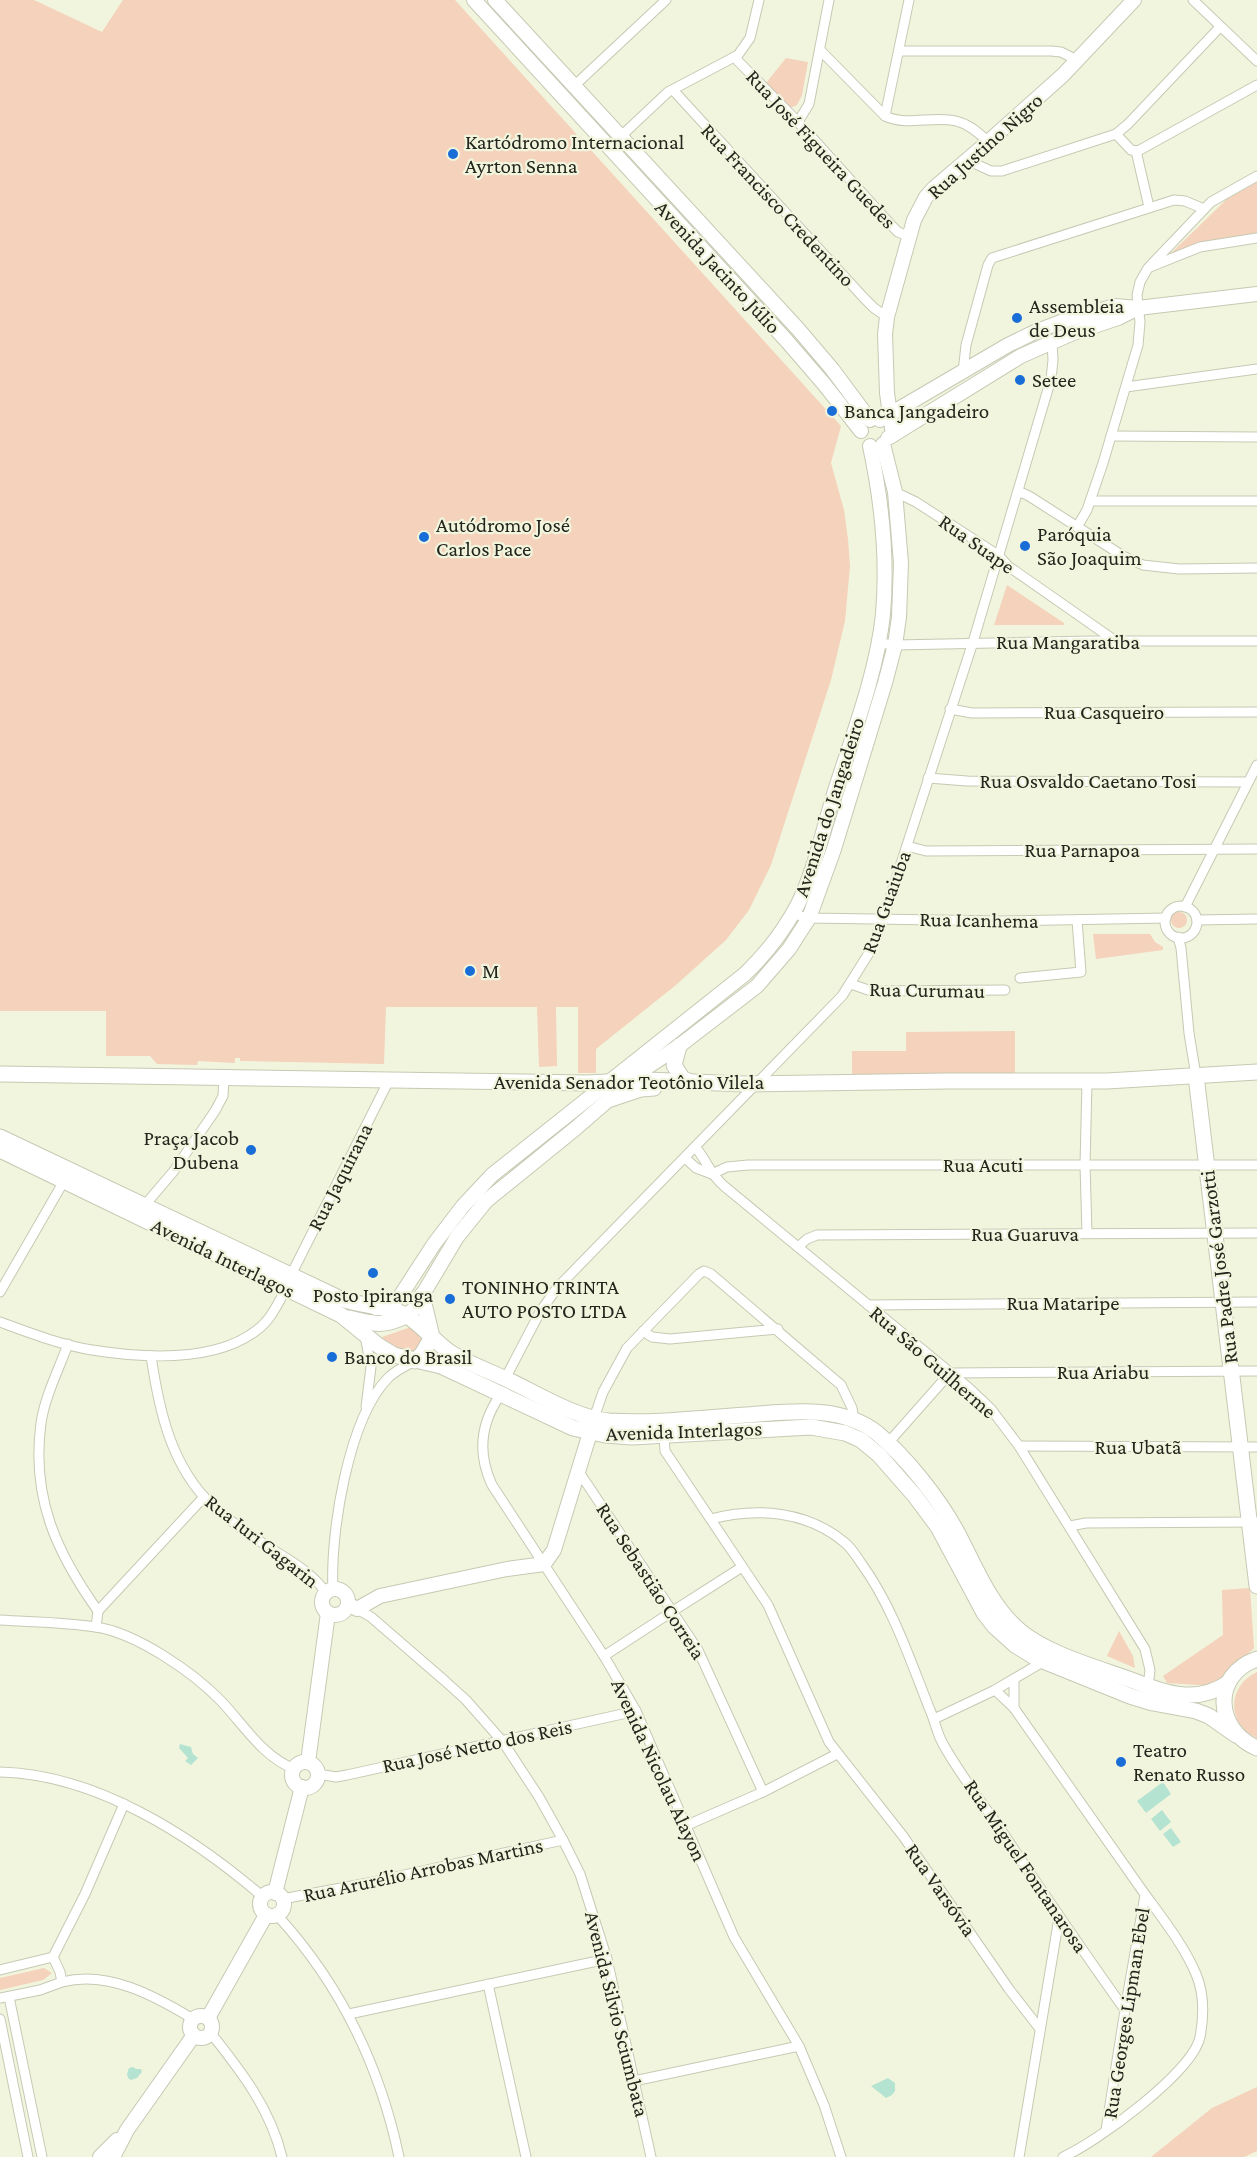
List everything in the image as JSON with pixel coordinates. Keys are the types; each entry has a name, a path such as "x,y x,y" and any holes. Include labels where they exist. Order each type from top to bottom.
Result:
{"main road":[{"path":"679,1046 674,1065 682,1078 690,1082"},
{"name":"Avenida Senador Teotônio Vilela","path":"0,1074 609,1083 630,1080 670,1080 755,1084 947,1081 1087,1082 1257,1072"},
{"name":"Rua Padre José Garzotti","path":"1196,1076 1240,1447 1253,1522 1257,1586"},
{"path":"611,1099 641,1089 677,1086 690,1082"},
{"name":"Avenida Interlagos","path":"0,1137 144,1206 288,1282 341,1315 365,1336 394,1355 441,1366 503,1386 592,1425 604,1436 664,1436 811,1427 845,1433 861,1440 879,1455 915,1496 938,1527 977,1601 995,1627 1015,1645 1148,1687 1184,1695 1199,1696 1215,1692 1228,1683"},
{"name":"Avenida Interlagos","path":"0,1150 288,1282 358,1305 406,1316 451,1352 503,1386"},
{"path":"415,1361 432,1337 422,1295"},
{"path":"341,1315 379,1324 392,1323 406,1316"},
{"name":"Avenida Interlagos","path":"592,1425 608,1420 635,1421 809,1412 854,1420 875,1432 888,1443 932,1494 950,1520 988,1591 1009,1622 1049,1656 1130,1696 1209,1716 1246,1743 1257,1748"},
{"path":"1236,1735 1228,1724 1224,1710 1224,1696 1228,1683 1237,1671 1257,1659"}],"street":[{"name":"Avenida Jacinto Júlio","path":"474,0 824,384 875,421"},
{"name":"Avenida Jacinto Júlio","path":"495,0 798,329 875,421"},
{"path":"574,87 606,54 666,0"},
{"path":"609,148 659,100 734,57 750,38 759,0"},
{"path":"798,122 809,104 829,0"},
{"path":"885,116 909,0"},
{"name":"Rua Justino Nigro","path":"883,441 875,421 887,393 884,344 887,317 914,220 926,197 1077,60 1134,0"},
{"path":"1193,0 1257,61"},
{"path":"967,160 992,171 1002,171 1116,134 1220,27"},
{"path":"820,50 885,116 898,121 956,121 970,127 988,142"},
{"path":"900,51 1051,51 1061,52 1077,60"},
{"name":"Rua José Figueira Guedes","path":"734,57 798,122 892,226 898,232 910,237"},
{"path":"1136,151 1257,85"},
{"name":"Rua Francisco Credentino","path":"673,90 864,298 887,317"},
{"path":"1116,134 1127,146 1136,151 1149,207"},
{"path":"1077,527 1090,501 1126,387 1140,333 1137,295 1140,282 1148,268 1204,209 1218,198 1257,176"},
{"path":"963,372 966,345 988,265 992,258 1178,199 1204,209"},
{"path":"1148,268 1200,248 1257,238"},
{"path":"875,421 1008,345 1056,324 1115,306 1138,308 1257,294"},
{"path":"887,393 875,421 863,440 883,441 1021,356 1138,308"},
{"name":"Rua Guaiuba","path":"503,1386 540,1312 557,1288 696,1148 755,1084 805,1036 851,984 869,953 883,919 973,642 1051,379 1052,342"},
{"path":"1126,387 1257,369"},
{"path":"1111,436 1257,437"},
{"name":"Avenida do Jangadeiro","path":"406,1316 414,1309 447,1252 486,1201 611,1099 630,1080 679,1046 757,986 789,949 809,918 834,849 895,645 899,617 901,563 895,492 883,441"},
{"name":"Avenida do Jangadeiro","path":"376,1308 399,1298 434,1244 463,1206 492,1175 744,974 771,948 793,914 818,846 879,643 886,553 882,511 883,441"},
{"path":"1018,491 1123,556 1143,565 1179,569 1257,568"},
{"name":"Rua Suape","path":"895,492 916,502 998,555 1008,566 1116,642"},
{"path":"1090,501 1257,501"},
{"name":"Rua Mangaratiba","path":"879,643 895,645 973,642 1257,641"},
{"name":"Rua Casqueiro","path":"950,709 972,713 1257,712"},
{"path":"1189,905 1257,765"},
{"name":"Rua Osvaldo Caetano Tosi","path":"928,778 968,781 1248,782"},
{"name":"Rua Parnapoa","path":"907,846 926,851 1257,849"},
{"path":"1189,905 1197,920 1195,930 1183,937 1173,936 1166,928 1166,918 1173,908 1189,905"},
{"name":"Rua Icanhema","path":"793,914 809,918 883,919 1166,918"},
{"path":"1197,920 1257,919"},
{"path":"1020,978 1081,972 1077,920"},
{"name":"Rua Padre José Garzotti","path":"1183,937 1181,948 1188,1033 1196,1076"},
{"name":"Rua Curumau","path":"851,984 871,991 1005,990"},
{"path":"144,1206 173,1172 215,1111 223,1096 224,1077"},
{"name":"Rua Jaquirana","path":"0,1322 91,1350 151,1356 180,1355 230,1346 248,1337 266,1321 288,1282 389,1080"},
{"path":"1087,1082 1085,1165 1087,1233"},
{"name":"Rua São Guilherme","path":"696,1148 712,1174 744,1204 950,1373 991,1410 1019,1446 1145,1649 1150,1670 1148,1687"},
{"name":"Rua São Guilherme","path":"685,1158 696,1168 712,1174"},
{"name":"Rua Acuti","path":"712,1174 727,1167 748,1165 1257,1165"},
{"path":"0,1292 64,1181"},
{"name":"Rua Guaruva","path":"798,1247 807,1239 817,1235 1257,1233"},
{"path":"434,1244 447,1252"},
{"path":"328,1613 339,1614 352,1606 392,1594 507,1569 544,1564 554,1550 603,1392 616,1365 627,1348 704,1271 711,1274 778,1329 841,1384 852,1408 854,1420"},
{"name":"Rua Mataripe","path":"868,1305 1257,1302"},
{"path":"643,1331 652,1338 670,1339 778,1329"},
{"path":"308,1762 328,1613 322,1604 329,1591 339,1510 352,1452 365,1413 371,1367 365,1336"},
{"path":"68,1344 46,1403 42,1421 41,1483 50,1525 65,1561 98,1611"},
{"name":"Rua Iuri Gagarin","path":"151,1356 165,1428 180,1463 204,1497 232,1522 313,1577 329,1591"},
{"path":"365,1413 387,1379 397,1370 415,1361"},
{"name":"Rua Ariabu","path":"950,1373 1257,1371"},
{"path":"888,1443 950,1373"},
{"name":"Avenida Nicolau Alayon","path":"503,1386 486,1422 482,1439 485,1470 492,1485 604,1656 636,1711 734,1937 799,2046 824,2105 841,2157"},
{"name":"Rua Varsóvia","path":"664,1436 665,1451 774,1617 821,1724 837,1754 903,1836 1009,1989 1040,2029"},
{"name":"Rua Ubatã","path":"1019,1446 1257,1447"},
{"name":"Rua Sebastião Correia","path":"579,1472 699,1650 763,1792"},
{"path":"96,1627 98,1611 204,1497"},
{"name":"Rua Miguel Fontanarosa","path":"711,1519 730,1515 779,1513 810,1522 846,1543 872,1578 886,1605 943,1744 1059,1918 1125,2010"},
{"path":"1070,1526 1086,1523 1253,1522"},
{"path":"604,1656 742,1567"},
{"path":"329,1591 344,1593 352,1606"},
{"name":"Avenida Silvio Sciumbata","path":"352,1606 371,1617 445,1681 503,1742 539,1797 563,1840 579,1874 607,1959 651,2157"},
{"path":"0,1620 96,1627 117,1632 143,1645 196,1677 222,1702 270,1757 294,1769"},
{"path":"934,1719 1014,1680 1049,1656"},
{"path":"1014,1680 1014,1708"},
{"path":"995,1690 1014,1708 1179,1945 1196,1974 1202,1998 1203,2015 1200,2038 1195,2052 1174,2077 1106,2130 1067,2156"},
{"name":"Rua José Netto dos Reis","path":"318,1774 336,1778 636,1711"},
{"path":"686,1826 763,1792 837,1754"},
{"path":"308,1762 315,1766 318,1774 313,1785 302,1787 294,1780 294,1769 299,1763 308,1762"},
{"path":"0,1772 47,1777 124,1804 180,1835 273,1896 283,1908 272,1915 209,2025 201,2037 194,2035 190,2028 194,2019 201,2016 209,2025 263,2104 273,2125 280,2156"},
{"path":"302,1787 273,1896 260,1905 263,1912 272,1915 323,1971 349,2014 382,2089 399,2157"},
{"path":"0,1970 53,1957 85,1894 124,1804"},
{"name":"Rua Arurélio Arrobas Martins","path":"273,1896 368,1883 563,1840"},
{"name":"Rua Georges Lipman Ebel","path":"1106,2130 1145,1895"},
{"path":"1018,2157 1059,1918"},
{"path":"53,1957 62,1982"},
{"path":"349,2014 607,1959"},
{"path":"42,2157 4,1997 51,1987 73,1979 89,1978 128,1987 194,2019"},
{"path":"488,1984 526,2157"},
{"path":"0,2019 28,2157"},
{"path":"113,2157 127,2130 194,2035"},
{"path":"634,2081 799,2046"},
{"path":"100,2157 127,2130"},
{"path":"24,2139 28,2146 35,2149 37,2135"}],"shaded area":[{"name":"Autódromo José Carlos Pace","path":"0,0 34,0 102,32 123,0 455,0 841,426 831,463 844,510 848,539 850,566 845,621 831,680 771,865 749,910 726,940 676,985 596,1049 596,1073 578,1073 578,1007 556,1007 557,1066 539,1067 537,1007 386,1007 384,1064 240,1061 240,1058 235,1058 235,1063 198,1061 197,1065 157,1064 150,1056 106,1056 106,1011 0,1011"},
{"path":"786,58 808,62 802,95 797,105 790,108 766,83"},
{"path":"1257,182 1257,236 1165,259 1227,199"},
{"path":"1007,585 1064,623 1064,625 994,625"},
{"path":"1179,912 1185,914 1187,920 1185,926 1179,928 1173,926 1171,920 1173,914"},
{"path":"1093,934 1150,934 1155,942 1163,947 1163,950 1096,959"},
{"path":"1015,1031 1015,1074 852,1075 852,1051 906,1051 906,1032"},
{"path":"411,1327 427,1340 416,1355 391,1347 382,1337"},
{"path":"1250,1588 1254,1648 1213,1686 1167,1683 1163,1676 1223,1635 1222,1590"},
{"path":"1119,1631 1133,1656 1135,1668 1107,1656"},
{"path":"1257,1672 1257,1738 1240,1724 1235,1715 1234,1705 1240,1686"},
{"path":"180,1744 191,1747 193,1754 198,1758 191,1765 185,1761 188,1758 179,1748"},
{"path":"1163,1782 1171,1794 1146,1813 1137,1801"},
{"path":"1162,1810 1171,1822 1160,1831 1151,1819"},
{"path":"1171,1828 1181,1842 1173,1847 1163,1834"},
{"path":"44,1968 52,1973 43,1980 0,1990 0,1978"},
{"path":"129,2068 141,2069 142,2072 137,2078 131,2080 127,2074"},
{"path":"888,2078 895,2083 895,2091 886,2098 871,2086"},
{"path":"1257,2087 1257,2151 1244,2157 1151,2157 1212,2108"}],"place":[{"name":"Kartódromo Internacional Ayrton Senna","path":"453,154"},
{"name":"Assembleia de Deus","path":"1017,318"},
{"name":"Setee","path":"1020,380"},
{"name":"Banca Jangadeiro","path":"832,411"},
{"name":"Autódromo José Carlos Pace","path":"424,537"},
{"name":"Paróquia São Joaquim","path":"1025,546"},
{"name":"M","path":"470,971"},
{"name":"Praça Jacob Dubena","path":"251,1150"},
{"name":"Posto Ipiranga","path":"373,1273"},
{"name":"TONINHO TRINTA AUTO POSTO LTDA","path":"450,1299"},
{"name":"Banco do Brasil","path":"332,1357"},
{"name":"Teatro Renato Russo","path":"1121,1762"}]}
